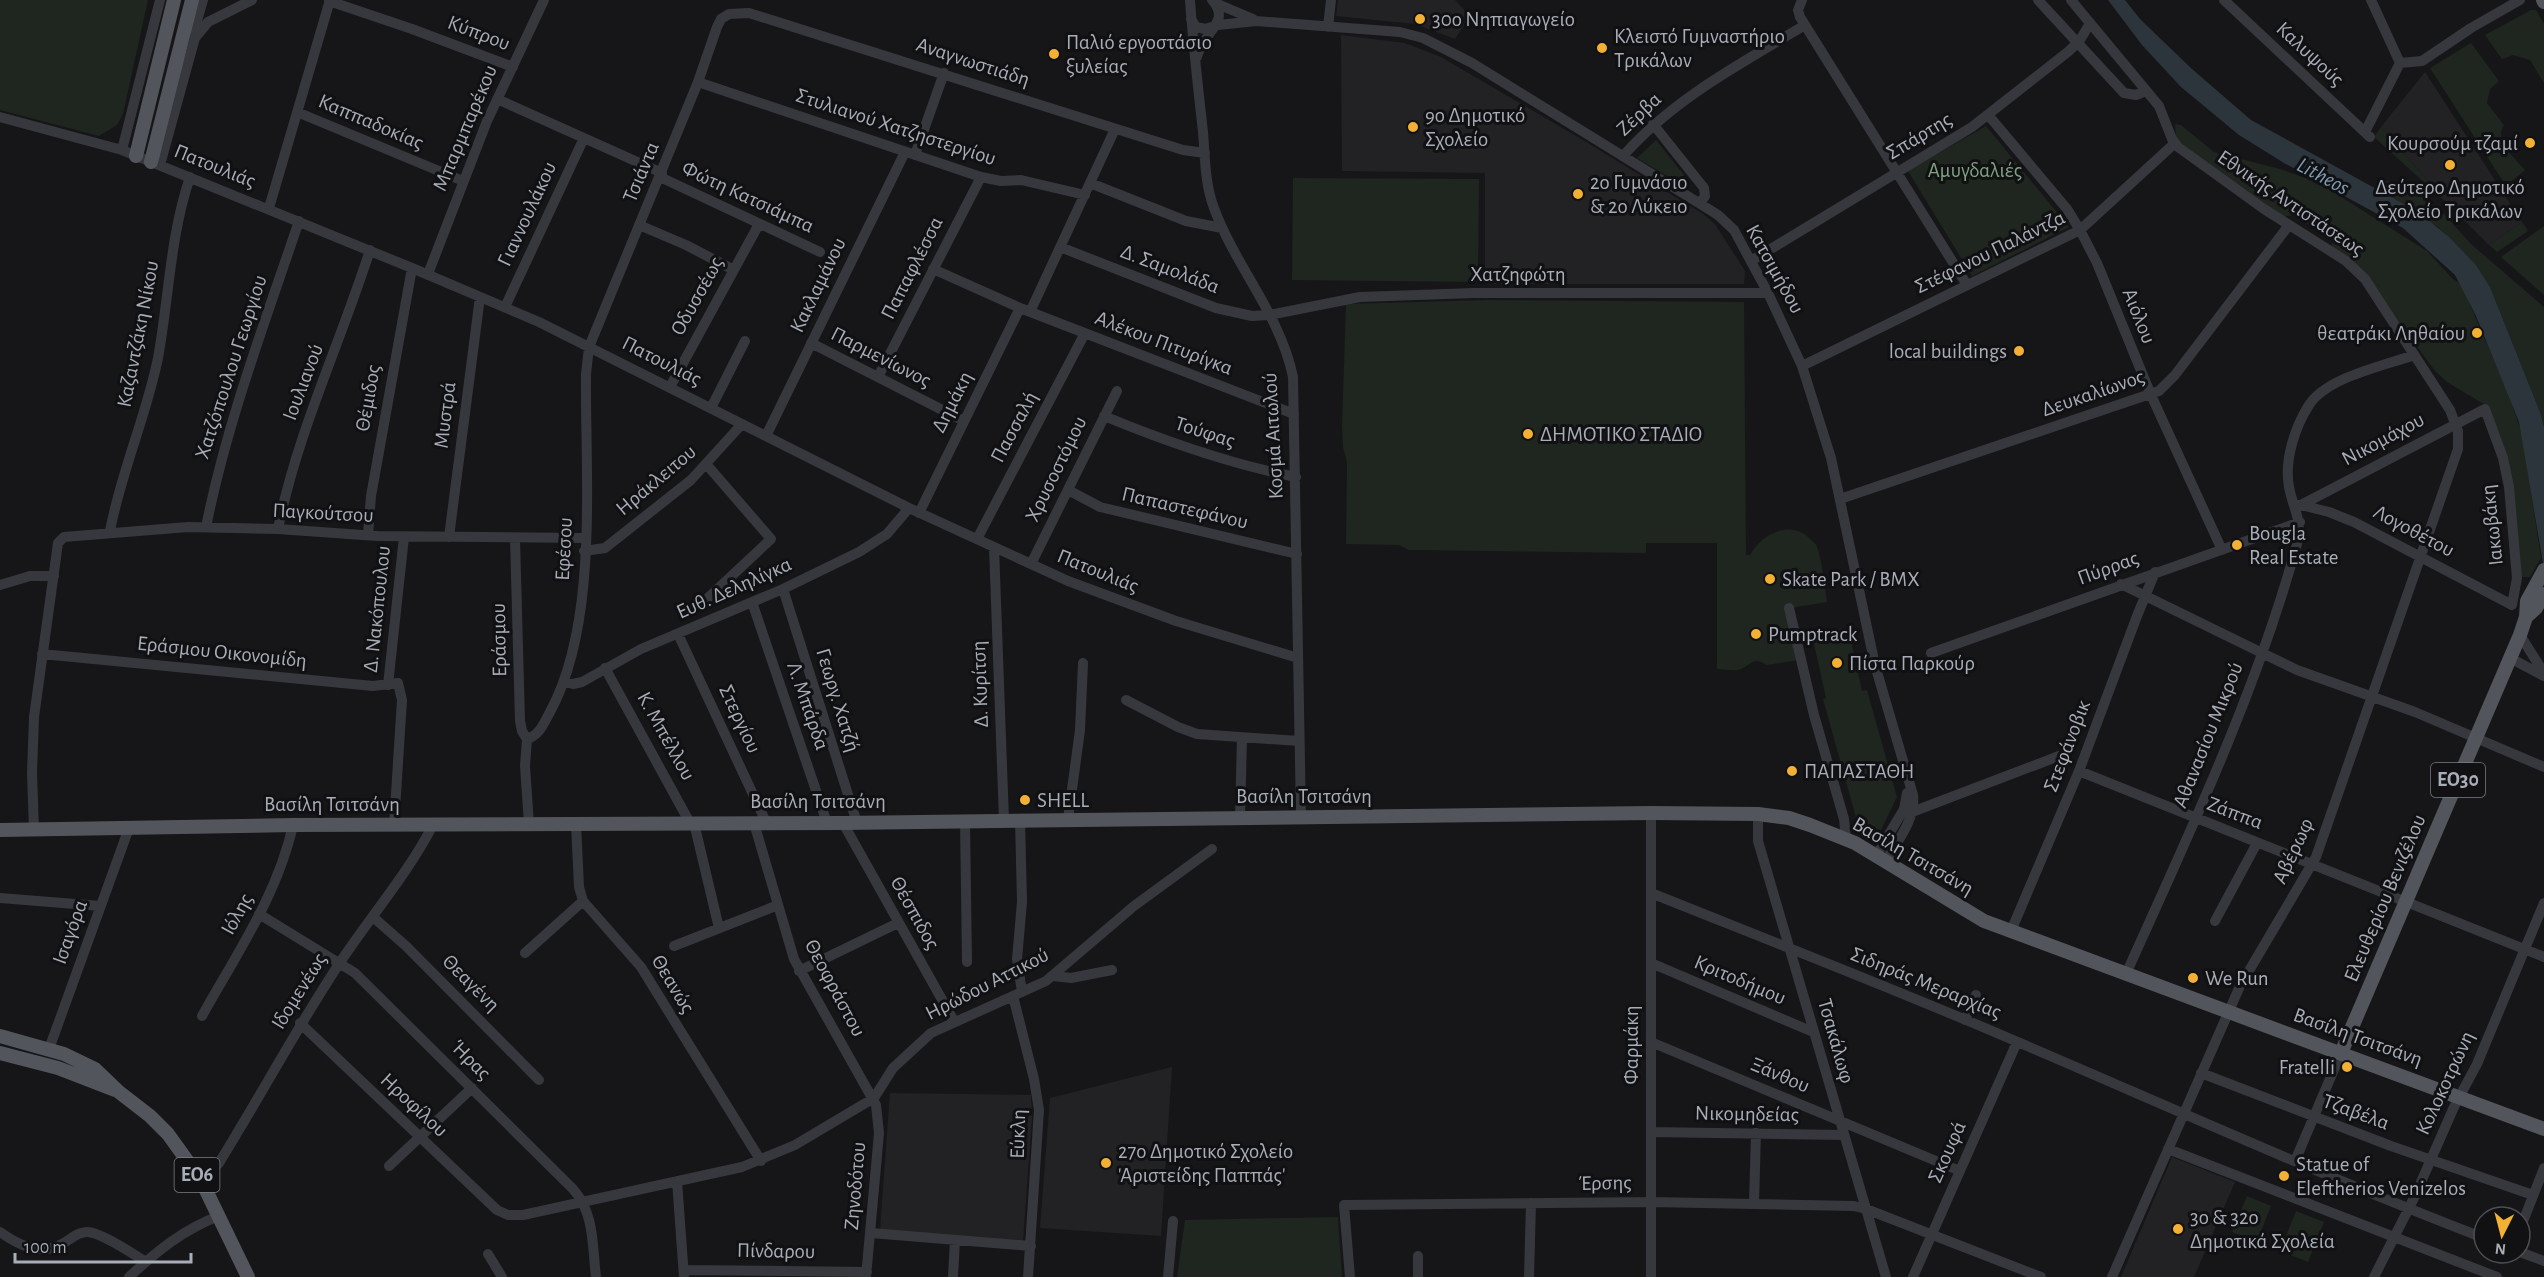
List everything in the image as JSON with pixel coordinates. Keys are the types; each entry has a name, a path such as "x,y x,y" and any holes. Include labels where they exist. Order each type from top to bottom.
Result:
{"main road":[{"path":"129,153 174,0"},
{"path":"156,164 192,0"},
{"name":"Ελευθερίου Βενιζέλου","path":"2341,1053 2520,635 2544,570"},
{"name":"Ελευθερίου Βενιζέλου","path":"2530,609 2544,594"},
{"name":"Βασίλη Τσιτσάνη","path":"0,832 293,825 850,823 1651,813 1758,814 1790,818 1846,839 1973,916 2544,1129"},
{"name":"ΕΟ6","path":"0,1036 49,1049 95,1069 119,1092 150,1116 168,1134 201,1180 248,1277"},
{"name":"ΕΟ6","path":"0,1053 58,1068 119,1092"}],"street":[{"path":"129,153 160,0"},
{"path":"156,164 195,38 196,24 203,0"},
{"path":"195,38 208,22 252,0"},
{"name":"Μπαρμπαρέκου","path":"428,274 496,99 544,0"},
{"path":"1202,0 1191,9 1201,29 1256,21"},
{"path":"1328,27 1331,0"},
{"path":"1802,0 1798,12 1805,26 1967,285"},
{"path":"2038,0 2124,93 2136,95 2146,91"},
{"path":"2070,0 2162,110 2175,143"},
{"name":"Καλυψούς","path":"2224,0 2367,135 2400,63"},
{"path":"2371,0 2400,63 2422,61 2471,28 2520,0"},
{"path":"269,208 329,1"},
{"name":"Κύπρου","path":"329,1 513,67"},
{"path":"1211,1 1256,21"},
{"path":"1196,63 1202,41 1220,15 1211,1"},
{"name":"Κοσμά Αιτωλού","path":"1191,9 1212,205 1269,315 1292,370 1296,477 1301,817"},
{"name":"Αναγνωστιάδη","path":"729,14 749,13 1183,150 1205,153"},
{"name":"Τσιάντα","path":"589,347 661,175 717,27 729,14"},
{"name":"Κατσιμήδου","path":"1256,21 1400,32 1436,43 1679,190 1734,230 1752,261 1802,366 1823,429 1875,665 1910,798"},
{"name":"Σπάρτης","path":"1752,261 1989,116 2078,43 2089,25"},
{"name":"Ζέρβα","path":"1623,156 1653,124 1682,102 1805,26"},
{"name":"Κακλαμάνου","path":"766,436 811,343 910,153 944,73"},
{"name":"Στυλιανού Χατζηστεργίου","path":"698,82 981,177 1001,181 1021,180 1085,195"},
{"name":"Φώτη Κατσιάμπα","path":"496,99 584,138 820,252"},
{"name":"Καππαδοκίας","path":"297,112 463,181"},
{"name":"Αιόλου","path":"1989,116 2067,209 2080,230 2097,263 2151,395 2222,550"},
{"name":"Πατουλιάς","path":"0,117 129,153 428,274 589,347 914,510 1031,564 1133,606 1298,658"},
{"path":"1653,124 1705,191 1700,204"},
{"name":"Δημάκη","path":"914,510 1060,247 1115,129"},
{"name":"Γιαννουλάκου","path":"505,307 584,138"},
{"name":"Εθνικής Αντιστάσεως","path":"2175,143 2222,181 2341,257 2356,270 2377,294 2456,423"},
{"name":"Στέφανου Παλάντζα","path":"1802,366 2080,230 2175,143"},
{"path":"1679,190 1694,175"},
{"name":"Καζαντζάκη Νίκου","path":"110,531 116,502 158,358 177,229 190,177"},
{"name":"Παπαφλέσσα","path":"878,377 981,177"},
{"path":"1090,183 1186,221 1222,228"},
{"name":"Χατζόπουλου Γεωργίου","path":"206,527 218,471 243,386 299,221"},
{"name":"Οδυσσέως","path":"670,387 759,224"},
{"path":"639,225 686,245 734,270"},
{"name":"Δευκαλίωνος","path":"1840,498 2159,392 2171,380 2289,225"},
{"name":"Δ. Σαμολάδα","path":"1060,247 1216,308 1239,314 1269,315"},
{"name":"Ιουλιανού","path":"278,529 295,459 352,306 370,250"},
{"name":"Θέμιδος","path":"368,535 371,496 412,268"},
{"name":"Αλέκου Πιτυρίγκα","path":"933,269 1025,310 1294,414"},
{"name":"Χατζηφώτη","path":"1269,315 1312,304 1360,297 1474,293 1768,293"},
{"name":"Μυστρά","path":"449,537 480,297"},
{"name":"Πασσαλή","path":"977,539 1085,333"},
{"path":"711,408 745,341"},
{"name":"Παρμενίωνος","path":"811,343 964,421"},
{"name":"Εφέσου","path":"527,739 535,735 542,726 565,682 576,638 585,551 586,374 589,347"},
{"path":"2300,522 2297,504 2288,482 2290,454 2303,417 2317,395 2333,384 2414,355"},
{"name":"Χρυσοστόμου","path":"1031,564 1117,391"},
{"name":"Νικομάχου","path":"2297,504 2485,409"},
{"name":"Ιακωβάκη","path":"2485,409 2503,458 2509,487 2517,578 2512,605"},
{"name":"Τούφας","path":"1104,416 1224,460 1296,477"},
{"name":"Αβέρωφ","path":"2112,1277 2240,986 2313,865 2458,449 2459,436 2456,423"},
{"name":"Ηράκλειτου","path":"585,551 605,548 707,465 742,424"},
{"path":"707,465 771,539 708,598"},
{"name":"Παπαστεφάνου","path":"1068,490 1100,507 1297,554"},
{"name":"Λογοθέτου","path":"2297,504 2329,512 2354,522 2512,605"},
{"name":"Ευθ. Δεληλίγκα","path":"565,682 579,683 641,649 783,589 875,543 914,510"},
{"name":"Πύρρας","path":"1931,653 2300,522"},
{"name":"Αθανασίου Μικρού","path":"2126,974 2196,819 2261,654 2297,543 2300,522"},
{"name":"Παγκούτσου","path":"54,576 60,540 68,535 110,531 206,527 404,537 585,538"},
{"name":"Δ. Νακόπουλου","path":"394,825 402,700 393,684 404,537"},
{"name":"Εράσμου","path":"515,538 520,721 527,739 525,766 530,824"},
{"name":"Δ. Κυρίτση","path":"994,547 1004,820"},
{"name":"Στεφάνοβικ","path":"2011,931 2079,771 2155,572"},
{"path":"0,585 30,576 54,576 42,654 32,749 34,830"},
{"path":"2121,584 2261,654 2476,737 2544,767"},
{"name":"Γεωργ. Χατζή","path":"783,589 850,823"},
{"name":"Λ. Μπάρδα","path":"752,602 827,823"},
{"path":"1789,609 1814,714 1844,819 1846,839"},
{"name":"Στεργίου","path":"678,634 760,823"},
{"path":"2520,635 2544,675"},
{"name":"Εράσμου Οικονομίδη","path":"42,654 273,677 393,684"},
{"path":"2510,658 2544,675"},
{"path":"1068,819 1080,730 1083,663"},
{"name":"Κ. Μπέλλου","path":"605,668 692,823 719,928"},
{"path":"1126,699 1178,727 1197,734 1299,741"},
{"path":"1240,818 1242,738"},
{"path":"1912,812 2059,756"},
{"name":"Ζάππα","path":"2079,771 2544,957"},
{"path":"1910,798 1942,800"},
{"path":"1880,859 1907,824 1912,812 1910,798"},
{"path":"1880,859 1910,798"},
{"name":"Φαρμάκη","path":"1651,813 1651,1277"},
{"name":"Τσακάλωφ","path":"1758,814 1758,841 1886,1277"},
{"name":"Εύκλη","path":"1020,820 1022,902 1017,959 1017,994 1040,1110 1028,1277"},
{"path":"965,821 967,962"},
{"name":"Θεοφράστου","path":"760,823 778,906 799,971 874,1098"},
{"name":"Θέσπιδος","path":"850,823 898,923 954,1020"},
{"path":"525,952 583,901 579,887 576,824"},
{"name":"Ιόλης","path":"202,1016 259,914 282,866 293,825"},
{"name":"Ιδομενέως","path":"201,1180 213,1169 227,1149 300,1023 340,962 406,870 434,825"},
{"name":"Ισαγόρα","path":"49,1049 129,828"},
{"path":"2215,921 2258,843"},
{"name":"Ηρώδου Αττικού","path":"502,1214 523,1215 677,1182 761,1161 795,1146 874,1098 885,1077 914,1047 938,1028 1053,976 1134,906 1212,849"},
{"name":"Σιδηράς Μεραρχίας","path":"1651,893 1965,1020 2408,1209 2472,1233"},
{"path":"0,898 100,906"},
{"name":"Θεανώς","path":"583,901 641,967 761,1161"},
{"name":"Κολοκοτρώνη","path":"2374,1277 2459,1097 2477,1064 2544,903"},
{"path":"674,946 778,906"},
{"name":"Ήρας","path":"259,914 340,962 365,982 583,1201 590,1219 596,1277"},
{"name":"Θεαγένη","path":"373,917 406,946 539,1080"},
{"path":"799,971 898,923"},
{"name":"Κριτοδήμου","path":"1651,963 1813,1032"},
{"path":"1053,976 1071,978 1112,970"},
{"path":"1965,1020 1976,994"},
{"name":"Ηροφίλου","path":"300,1023 502,1214"},
{"name":"Ξάνθου","path":"1651,1042 1960,1171"},
{"name":"Σκουφά","path":"1914,1277 2017,1042"},
{"name":"Ελευθερίου Βενιζέλου","path":"2295,1161 2341,1053"},
{"name":"Τζαβέλα","path":"2201,1073 2314,1117 2534,1195"},
{"path":"389,1166 472,1088"},
{"name":"Ζηνοδότου","path":"867,1275 879,1133 874,1098"},
{"name":"Νικομηδείας","path":"1651,1132 1843,1135"},
{"path":"1755,1204 1756,1133"},
{"path":"2168,1149 2497,1277"},
{"path":"2530,1205 2544,1168"},
{"path":"677,1182 684,1273"},
{"name":"Έρσης","path":"1350,1277 1344,1205 1651,1202 1866,1209 2041,1277"},
{"path":"1529,1277 1531,1203"},
{"path":"129,1277 190,1228 219,1216"},
{"path":"1168,1277 1173,1221"},
{"path":"0,1232 20,1245 39,1249 56,1246 76,1234 90,1232 146,1262"},
{"path":"871,1233 1031,1246"},
{"path":"953,1277 955,1240"},
{"path":"488,1254 502,1277"},
{"path":"1418,1256 1418,1277"},
{"name":"Πίνδαρου","path":"684,1273 867,1275"}],"shaded area":[{"name":"30ο Νηπιαγωγείο","path":"1338,0 1455,0 1470,16 1455,39 1415,24 1336,16"},
{"name":"2ο Γυμνάσιο & 2ο Λύκειο","path":"1341,35 1405,43 1441,57 1703,214 1715,224 1745,271 1744,284 1485,284 1485,173 1342,171"},
{"name":"Δεύτερο Δημοτικό Σχολείο Τρικάλων","path":"2425,72 2522,222 2489,245 2447,203 2381,127"},
{"name":"27ο Δημοτικό Σχολείο 'Αριστείδης Παππάς'","path":"1172,1067 1161,1236 1040,1228 1050,1098"},
{"path":"890,1093 1031,1095 1032,1118 1023,1241 880,1230"},
{"name":"3ο & 32ο Δημοτικά Σχολεία","path":"2172,1157 2235,1182 2194,1277 2121,1277"}],"green space":[{"path":"0,0 148,0 123,114 117,125 99,136 0,110"},
{"path":"2531,10 2536,10 2544,24 2544,83 2530,60 2513,55 2502,59 2485,35"},
{"path":"2471,43 2499,81 2490,89 2487,103 2504,125 2501,131 2503,143 2525,170 2506,186 2430,68"},
{"path":"2175,124 2181,125 2214,152 2280,169 2319,183 2427,251 2453,279 2461,284 2507,390 2522,434 2541,558 2530,577 2521,577 2513,503 2487,406 2447,382 2435,371 2391,311 2331,247 2333,239 2292,215 2283,217 2185,148 2176,138"},
{"name":"Αμυγδαλιές","path":"1986,126 2069,227 1972,276 1908,171"},
{"path":"2381,127 2447,203 2374,137"},
{"path":"1656,140 1684,175 1677,182 1637,158"},
{"path":"1293,178 1479,179 1478,282 1292,280"},
{"path":"2381,181 2394,181 2409,186 2443,213 2471,244 2544,307 2544,427 2490,287 2476,265 2438,227 2399,202 2385,196 2375,186"},
{"path":"2522,222 2528,231 2497,252 2489,245"},
{"path":"2544,226 2544,295 2501,257"},
{"path":"1488,300 1744,302 1746,555 1750,555 1768,536 1784,530 1800,532 1815,543 1822,567 1827,602 1790,608 1801,660 1766,665 1755,661 1738,670 1717,669 1717,543 1646,543 1646,553 1409,550 1399,545 1346,544 1347,463 1343,447 1342,426 1346,304"},
{"path":"1848,627 1862,691 1867,690 1897,797 1879,834 1871,839 1860,832 1823,699 1826,698 1812,635"},
{"path":"2247,1196 2271,1206 2257,1242 2232,1232"},
{"path":"2296,1211 2324,1222 2308,1262 2280,1251"},
{"path":"1338,1217 1342,1277 1177,1277 1185,1220"}],"water":[{"name":"Litheos","path":"2108,0 2125,0 2140,19 2192,69 2251,120 2420,213 2450,238 2476,265 2490,287 2544,427 2544,569 2519,422 2476,316 2455,275 2403,228 2284,163 2239,135 2181,87 2142,45"}],"place":[{"name":"30ο Νηπιαγωγείο","path":"1420,19"},
{"name":"Κλειστό Γυμναστήριο Τρικάλων","path":"1602,48"},
{"name":"Παλιό εργοστάσιο ξυλείας","path":"1054,54"},
{"name":"9ο Δημοτικό Σχολείο","path":"1413,127"},
{"name":"Κουρσούμ τζαμί","path":"2530,143"},
{"name":"Δεύτερο Δημοτικό Σχολείο Τρικάλων","path":"2450,165"},
{"name":"2ο Γυμνάσιο & 2ο Λύκειο","path":"1578,194"},
{"name":"θεατράκι Ληθαίου","path":"2477,333"},
{"name":"local buildings","path":"2019,351"},
{"name":"ΔΗΜΟΤΙΚΟ ΣΤΑΔΙΟ","path":"1528,434"},
{"name":"Bougla Real Estate","path":"2237,545"},
{"name":"Skate Park / BMX","path":"1770,579"},
{"name":"Pumptrack","path":"1756,634"},
{"name":"Πίστα Παρκούρ","path":"1837,663"},
{"name":"ΠΑΠΑΣΤΑΘΗ","path":"1792,771"},
{"name":"SHELL","path":"1025,800"},
{"name":"We Run","path":"2193,978"},
{"name":"Fratelli","path":"2347,1067"},
{"name":"27ο Δημοτικό Σχολείο 'Αριστείδης Παππάς'","path":"1106,1163"},
{"name":"Statue of Eleftherios Venizelos","path":"2284,1176"},
{"name":"3ο & 32ο Δημοτικά Σχολεία","path":"2178,1229"}]}
